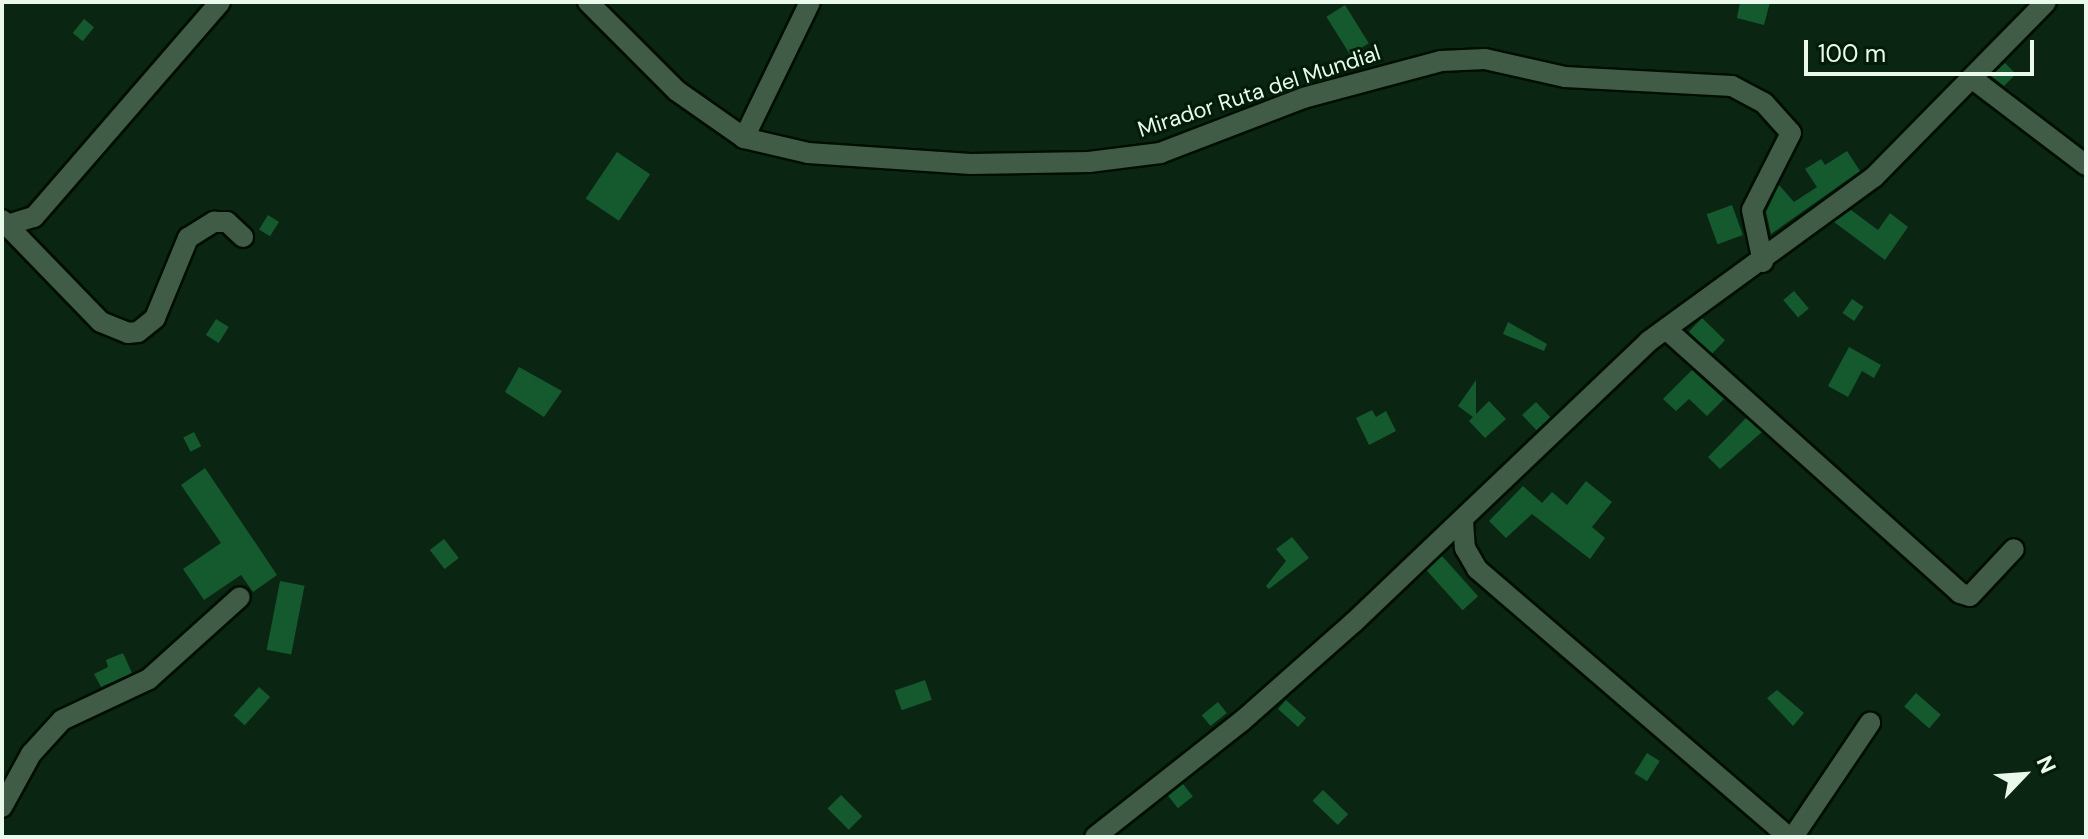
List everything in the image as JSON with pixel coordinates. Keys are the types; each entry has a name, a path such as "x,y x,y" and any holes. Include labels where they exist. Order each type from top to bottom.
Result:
{"street":[{"path":"5,223 34,217 220,2"},
{"name":"Mirador Ruta del Mundial","path":"588,2 677,91 744,138 808,153 971,164 1089,162 1160,153 1303,98 1441,61 1485,59 1565,77 1732,86 1764,103 1791,133 1752,210 1763,262"},
{"path":"744,138 810,2"},
{"path":"1095,837 1242,721 1463,521 1666,329 1763,262 1874,177 2046,2"},
{"path":"1973,79 2086,165"},
{"path":"5,223 101,322 128,333 138,332 155,318 188,238 214,222 227,222 243,237"},
{"path":"1666,329 1960,593 1970,596 2014,549"},
{"path":"1463,521 1465,548 1477,569 1791,837 1870,723"},
{"path":"2,807 31,754 62,720 149,679 240,597"}],"building":[{"path":"1740,2 1770,2 1764,25 1737,18"},
{"path":"1345,5 1369,43 1350,55 1326,17"},
{"path":"84,19 94,27 83,41 73,33"},
{"path":"2005,63 2016,74 2004,86 1991,76"},
{"path":"1847,151 1860,171 1771,234 1766,212 1779,185 1794,202 1817,187 1805,169 1821,159 1825,165"},
{"path":"617,152 650,174 619,221 586,198"},
{"path":"1732,205 1743,235 1718,244 1707,214"},
{"path":"1851,210 1878,230 1890,213 1908,227 1885,260 1834,222"},
{"path":"268,215 279,222 270,236 259,229"},
{"path":"1794,291 1809,309 1798,318 1783,300"},
{"path":"1852,299 1864,307 1854,321 1842,313"},
{"path":"1702,318 1725,340 1712,354 1689,332"},
{"path":"216,319 229,327 219,343 206,335"},
{"path":"1508,322 1547,344 1544,351 1503,334"},
{"path":"1849,347 1881,365 1874,378 1862,371 1848,397 1828,386"},
{"path":"519,367 562,391 544,417 505,392"},
{"path":"1692,370 1724,399 1707,416 1689,399 1676,411 1663,399"},
{"path":"1476,380 1476,414 1489,401 1506,419 1485,438 1469,421 1473,417 1458,406"},
{"path":"1536,402 1550,417 1536,430 1522,415"},
{"path":"1372,410 1376,417 1386,411 1396,431 1369,445 1356,418"},
{"path":"1746,418 1762,432 1720,469 1708,457"},
{"path":"194,432 201,446 191,452 183,437"},
{"path":"205,468 277,575 253,592 241,575 204,600 183,569 221,543 181,485"},
{"path":"1586,481 1612,502 1592,527 1605,538 1590,559 1532,514 1506,538 1489,521 1523,486 1542,503 1552,492 1567,505"},
{"path":"1292,537 1309,558 1269,589 1266,586 1286,561 1276,549"},
{"path":"444,539 459,558 445,569 430,550"},
{"path":"1442,556 1478,596 1463,610 1426,570"},
{"path":"280,581 305,586 291,654 267,650"},
{"path":"123,653 132,673 101,687 94,674 108,667 106,660"},
{"path":"925,680 932,700 902,710 895,690"},
{"path":"259,687 270,697 245,725 234,715"},
{"path":"1777,690 1804,713 1793,726 1767,698"},
{"path":"1916,693 1941,715 1929,728 1904,707"},
{"path":"1286,700 1306,718 1298,727 1278,709"},
{"path":"1218,702 1227,713 1210,726 1202,715"},
{"path":"1647,753 1660,761 1647,781 1634,773"},
{"path":"1183,784 1193,797 1178,808 1168,796"},
{"path":"1323,790 1348,814 1338,825 1313,801"},
{"path":"841,795 862,816 849,830 828,808"}]}
